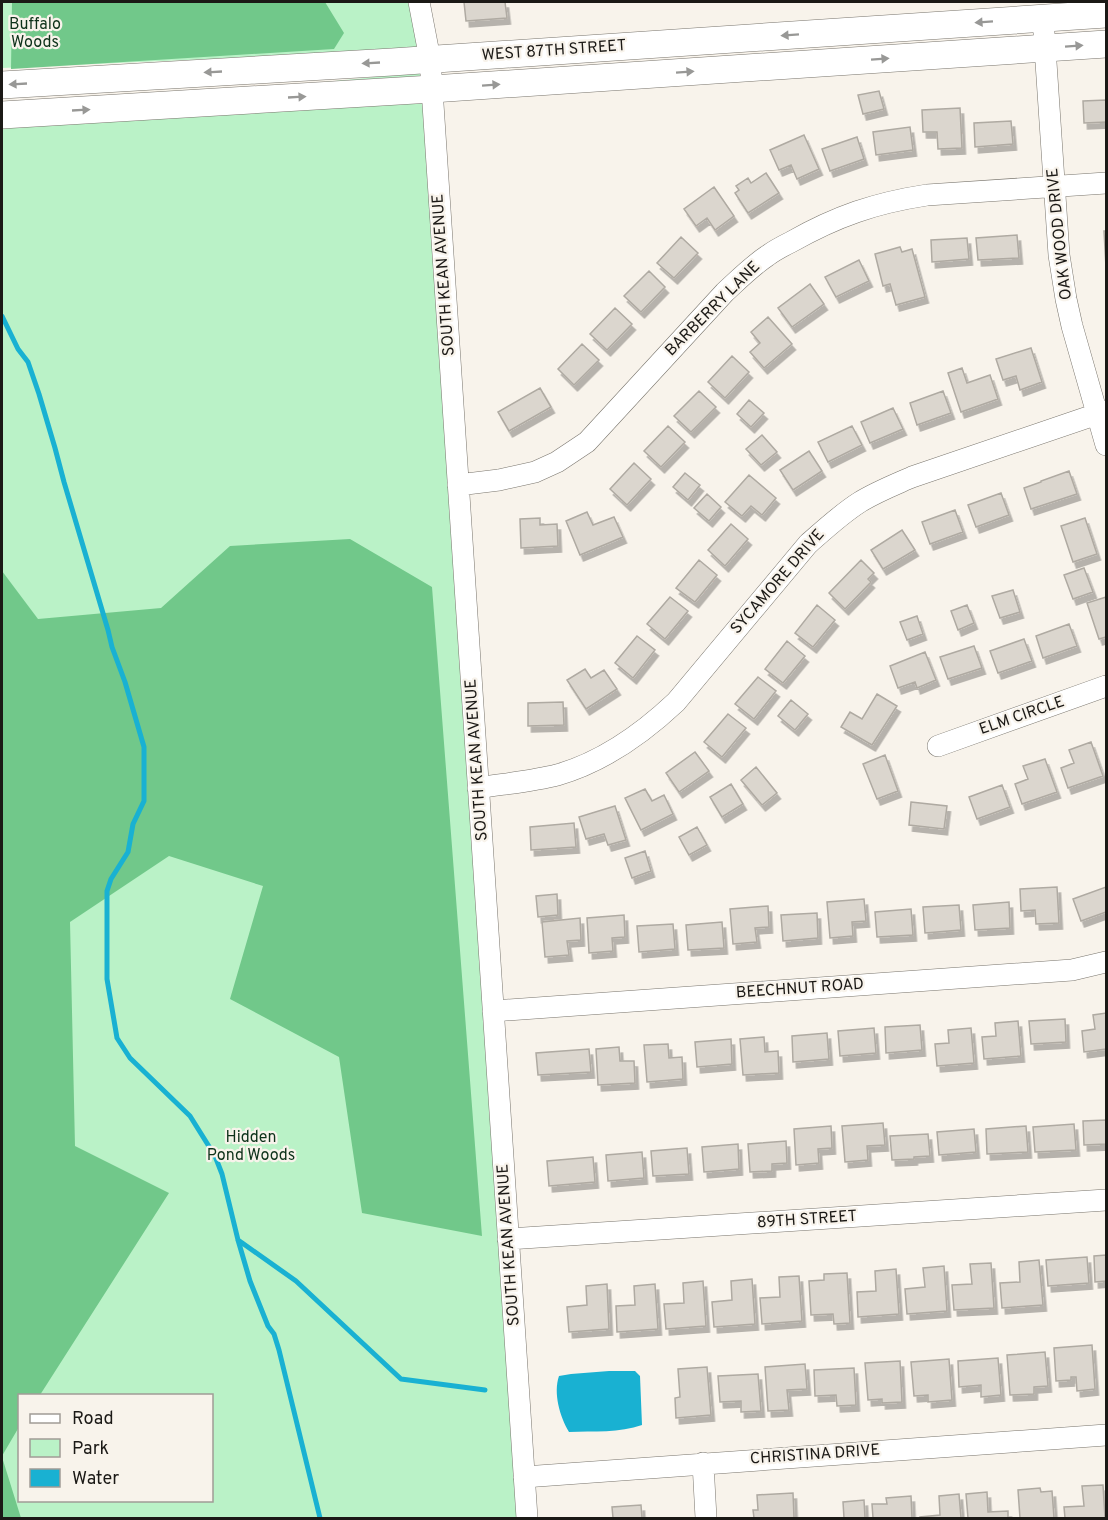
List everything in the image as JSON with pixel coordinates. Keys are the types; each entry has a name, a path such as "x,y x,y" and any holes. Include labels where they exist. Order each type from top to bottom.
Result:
{"main road":[{"name":"WEST 87TH STREET","path":"2,85 1107,14"},
{"name":"WEST 87TH STREET","path":"2,115 1107,44"}],"street":[{"name":"SOUTH KEAN AVENUE","path":"419,2 430,59 527,1518"},
{"name":"OAK WOOD DRIVE","path":"1043,18 1059,255 1072,326 1102,412 1107,445"},
{"name":"BARBERRY LANE","path":"458,485 499,480 535,472 557,462 587,442 725,292 766,256 840,217 870,206 927,195 1107,183"},
{"name":"SYCAMORE DRIVE","path":"478,788 556,775 625,744 648,728 676,702 808,544 858,503 912,477 1102,412"},
{"name":"ELM CIRCLE","path":"938,746 1107,687"},
{"name":"BEECHNUT ROAD","path":"493,1011 1072,970 1107,962"},
{"name":"89TH STREET","path":"508,1239 1107,1200"},
{"name":"CHRISTINA DRIVE","path":"524,1477 1107,1434"},
{"path":"703,1464 706,1518"}],"green space":[{"name":"Hidden Pond Woods","path":"2,2 414,2 425,74 525,1518 2,1518 2,114 375,77 373,52 2,68"},
{"name":"Buffalo Woods","path":"12,2 325,2 344,33 334,49 11,69"},
{"path":"350,539 432,587 482,1236 362,1213 339,1057 230,999 263,886 169,856 70,922 75,1146 169,1193 41,1394 18,1394 18,1429 2,1456 2,571 38,619 161,608 230,546"},
{"path":"2,1457 21,1518 2,1518"}],"water":[{"path":"635,1371 640,1376 642,1425 616,1430 569,1432 558,1405 559,1376"}],"building":[{"path":"464,2 505,2 507,18 466,21"},
{"path":"879,91 884,109 863,114 858,95"},
{"path":"1106,100 1106,122 1084,123 1083,101"},
{"path":"960,108 962,148 938,149 937,132 923,132 922,110"},
{"path":"1011,121 1013,144 975,147 974,123"},
{"path":"910,127 913,150 876,155 873,132"},
{"path":"804,135 819,169 797,179 791,165 779,170 770,150"},
{"path":"857,137 864,159 830,171 822,149"},
{"path":"766,173 779,193 748,213 735,193 739,190 736,186 748,178 751,183"},
{"path":"714,187 734,216 715,230 707,218 696,226 684,209"},
{"path":"1104,231 1106,231 1106,267"},
{"path":"1017,235 1019,258 978,260 976,238"},
{"path":"681,237 698,253 674,278 657,263"},
{"path":"967,238 969,259 932,262 931,240"},
{"path":"900,247 902,252 912,249 925,297 896,305 890,284 883,286 875,254"},
{"path":"859,260 869,281 836,297 825,277"},
{"path":"649,271 665,287 641,312 624,296"},
{"path":"810,284 824,304 792,327 778,308"},
{"path":"615,308 632,324 607,350 590,334"},
{"path":"768,317 792,344 764,368 750,352 760,343 751,332"},
{"path":"582,344 599,360 574,385 558,369"},
{"path":"1031,348 1042,382 1020,390 1016,376 1003,380 996,359"},
{"path":"732,356 749,372 725,398 708,382"},
{"path":"962,368 967,383 990,375 998,399 961,412 948,373"},
{"path":"540,388 551,407 509,431 498,412"},
{"path":"699,391 716,407 691,432 674,416"},
{"path":"943,391 951,413 917,425 910,403"},
{"path":"749,400 764,413 751,427 737,414"},
{"path":"893,408 903,429 870,443 861,422"},
{"path":"668,426 685,442 661,467 644,451"},
{"path":"852,426 862,445 828,462 818,442"},
{"path":"762,435 777,452 761,465 746,449"},
{"path":"809,451 822,471 793,490 780,470"},
{"path":"634,463 651,479 627,505 610,489"},
{"path":"1069,471 1077,494 1031,509 1024,488"},
{"path":"685,473 700,485 688,500 673,487"},
{"path":"749,475 776,498 762,515 751,506 742,516 725,502"},
{"path":"1001,493 1009,515 976,527 968,505"},
{"path":"707,494 721,507 709,521 694,508"},
{"path":"955,510 963,532 930,544 922,522"},
{"path":"587,512 593,525 614,517 623,537 580,555 566,521"},
{"path":"540,518 540,525 557,524 558,546 521,548 520,519"},
{"path":"1085,518 1097,554 1073,562 1061,526"},
{"path":"731,524 748,539 725,566 708,550"},
{"path":"902,530 915,550 883,569 871,550"},
{"path":"699,560 717,575 695,602 676,588"},
{"path":"861,560 874,573 868,579 871,582 845,609 829,593"},
{"path":"1084,568 1093,592 1073,599 1064,575"},
{"path":"1013,590 1020,612 1000,618 992,596"},
{"path":"670,597 688,611 665,639 647,624"},
{"path":"1106,597 1106,637 1099,639 1087,603"},
{"path":"817,605 835,620 813,647 795,633"},
{"path":"967,605 974,623 958,630 951,611"},
{"path":"917,616 923,634 907,640 900,622"},
{"path":"1069,624 1077,646 1043,658 1036,636"},
{"path":"637,636 655,650 633,678 615,663"},
{"path":"1024,639 1032,661 998,673 990,651"},
{"path":"787,641 805,656 783,683 765,669"},
{"path":"974,646 982,668 948,679 940,657"},
{"path":"925,652 936,680 917,688 915,682 898,688 890,666"},
{"path":"585,669 591,678 604,670 617,689 586,709 567,680"},
{"path":"758,677 776,691 754,719 735,704"},
{"path":"877,694 897,706 872,745 841,727 850,712 862,719"},
{"path":"791,700 808,714 795,730 778,716"},
{"path":"563,702 564,725 528,726 528,703"},
{"path":"728,714 746,728 722,757 704,742"},
{"path":"1091,742 1103,776 1068,788 1061,768 1074,763 1069,750"},
{"path":"695,752 709,771 679,792 666,773"},
{"path":"885,755 898,791 877,799 863,764"},
{"path":"1045,759 1057,792 1022,804 1015,784 1028,779 1023,766"},
{"path":"756,767 777,793 762,805 741,780"},
{"path":"731,784 743,804 722,817 710,797"},
{"path":"1002,785 1010,807 977,819 969,797"},
{"path":"645,789 652,801 664,795 673,814 641,830 625,798"},
{"path":"911,802 947,806 944,829 909,825"},
{"path":"615,806 626,840 608,845 604,834 586,839 579,817"},
{"path":"574,823 576,847 531,850 530,827"},
{"path":"697,827 707,845 689,855 679,837"},
{"path":"645,851 651,871 632,878 625,858"},
{"path":"1057,887 1059,923 1036,924 1035,910 1021,911 1020,889"},
{"path":"1106,887 1106,912 1081,921 1073,899"},
{"path":"557,894 558,915 538,917 536,896"},
{"path":"864,899 866,921 852,922 853,936 830,938 827,902"},
{"path":"1009,902 1010,928 975,930 973,905"},
{"path":"959,905 961,930 925,933 923,907"},
{"path":"768,906 769,927 755,928 757,942 733,944 730,909"},
{"path":"911,909 913,935 877,937 875,912"},
{"path":"817,913 818,938 783,941 781,915"},
{"path":"624,915 625,937 612,938 613,951 589,953 587,918"},
{"path":"580,918 581,940 567,941 569,955 545,957 542,922"},
{"path":"722,922 724,948 688,950 686,925"},
{"path":"673,924 675,949 639,952 637,926"},
{"path":"1106,1013 1106,1049 1084,1052 1082,1031 1095,1029 1093,1015"},
{"path":"1065,1019 1066,1042 1031,1044 1029,1021"},
{"path":"1018,1021 1021,1056 984,1059 982,1037 996,1036 995,1023"},
{"path":"920,1025 922,1050 886,1053 885,1027"},
{"path":"874,1028 876,1053 840,1056 838,1031"},
{"path":"971,1028 974,1063 937,1066 935,1044 949,1043 948,1030"},
{"path":"827,1033 829,1059 793,1062 792,1036"},
{"path":"764,1037 765,1052 778,1051 779,1073 743,1075 740,1039"},
{"path":"731,1039 732,1064 697,1067 695,1042"},
{"path":"668,1044 669,1058 682,1057 683,1079 647,1082 644,1045"},
{"path":"619,1047 620,1061 634,1061 635,1083 598,1085 596,1049"},
{"path":"589,1049 591,1072 538,1075 536,1053"},
{"path":"1106,1120 1106,1144 1084,1145 1083,1121"},
{"path":"883,1123 885,1145 867,1146 868,1160 845,1162 842,1126"},
{"path":"1074,1124 1076,1150 1035,1152 1033,1127"},
{"path":"831,1126 832,1148 818,1149 819,1163 796,1165 794,1129"},
{"path":"1026,1126 1028,1152 987,1154 986,1129"},
{"path":"974,1129 976,1152 939,1155 937,1132"},
{"path":"928,1134 930,1156 892,1160 890,1136"},
{"path":"786,1141 787,1163 772,1164 772,1171 750,1172 748,1144"},
{"path":"738,1144 739,1169 704,1172 702,1147"},
{"path":"687,1148 689,1174 653,1176 651,1151"},
{"path":"642,1152 644,1178 608,1181 606,1155"},
{"path":"593,1157 595,1182 549,1186 547,1161"},
{"path":"1106,1255 1106,1281 1095,1282 1094,1256"},
{"path":"1087,1257 1089,1283 1048,1286 1046,1260"},
{"path":"1039,1260 1043,1305 1002,1308 1000,1283 1020,1282 1019,1262"},
{"path":"991,1263 994,1308 954,1310 952,1285 972,1284 970,1264"},
{"path":"944,1266 947,1311 907,1314 905,1289 925,1287 923,1268"},
{"path":"896,1269 899,1314 858,1317 857,1292 876,1291 875,1271"},
{"path":"847,1273 850,1323 834,1324 833,1314 811,1315 809,1281 824,1280 824,1274"},
{"path":"799,1276 802,1321 762,1324 760,1298 780,1297 779,1277"},
{"path":"752,1279 755,1324 714,1327 712,1302 732,1300 731,1281"},
{"path":"703,1281 706,1326 666,1329 664,1304 684,1303 683,1283"},
{"path":"607,1284 609,1329 569,1332 567,1307 587,1305 586,1286"},
{"path":"655,1284 658,1329 617,1332 616,1306 635,1305 634,1286"},
{"path":"1092,1345 1095,1389 1077,1391 1076,1377 1071,1377 1071,1380 1056,1381 1054,1348"},
{"path":"1045,1352 1048,1386 1034,1387 1034,1394 1010,1395 1007,1355"},
{"path":"998,1358 1001,1395 981,1397 981,1385 959,1387 958,1361"},
{"path":"949,1359 952,1400 928,1402 928,1395 914,1396 911,1362"},
{"path":"900,1361 902,1402 882,1403 882,1399 868,1400 865,1363"},
{"path":"805,1364 807,1389 787,1390 789,1410 768,1411 765,1367"},
{"path":"707,1367 711,1415 676,1418 675,1398 680,1397 678,1369"},
{"path":"854,1368 856,1405 837,1406 836,1395 815,1396 814,1370"},
{"path":"758,1374 761,1411 741,1412 741,1401 720,1402 718,1376"},
{"path":"1103,1485 1105,1518 1065,1518 1064,1507 1084,1506 1082,1486"},
{"path":"1040,1488 1041,1492 1052,1491 1054,1518 1020,1518 1018,1490"},
{"path":"987,1492 988,1512 1008,1511 1008,1518 968,1518 966,1494"},
{"path":"793,1493 794,1518 754,1518 753,1510 758,1510 757,1495"},
{"path":"959,1494 961,1518 920,1518 940,1515 939,1496"},
{"path":"911,1496 912,1518 873,1518 872,1504 887,1504 886,1498"},
{"path":"864,1500 865,1518 844,1518 843,1502"},
{"path":"641,1505 642,1518 613,1518 612,1507"}],"waterway":[{"path":"2,316 18,349 28,362 39,394 112,647 144,747 144,801 133,824 128,852 111,879 107,891 107,979 117,1038 130,1058 190,1116 215,1156 222,1174 250,1281 279,1350 320,1518"},
{"path":"238,1240 296,1281 401,1379 485,1390"}]}
